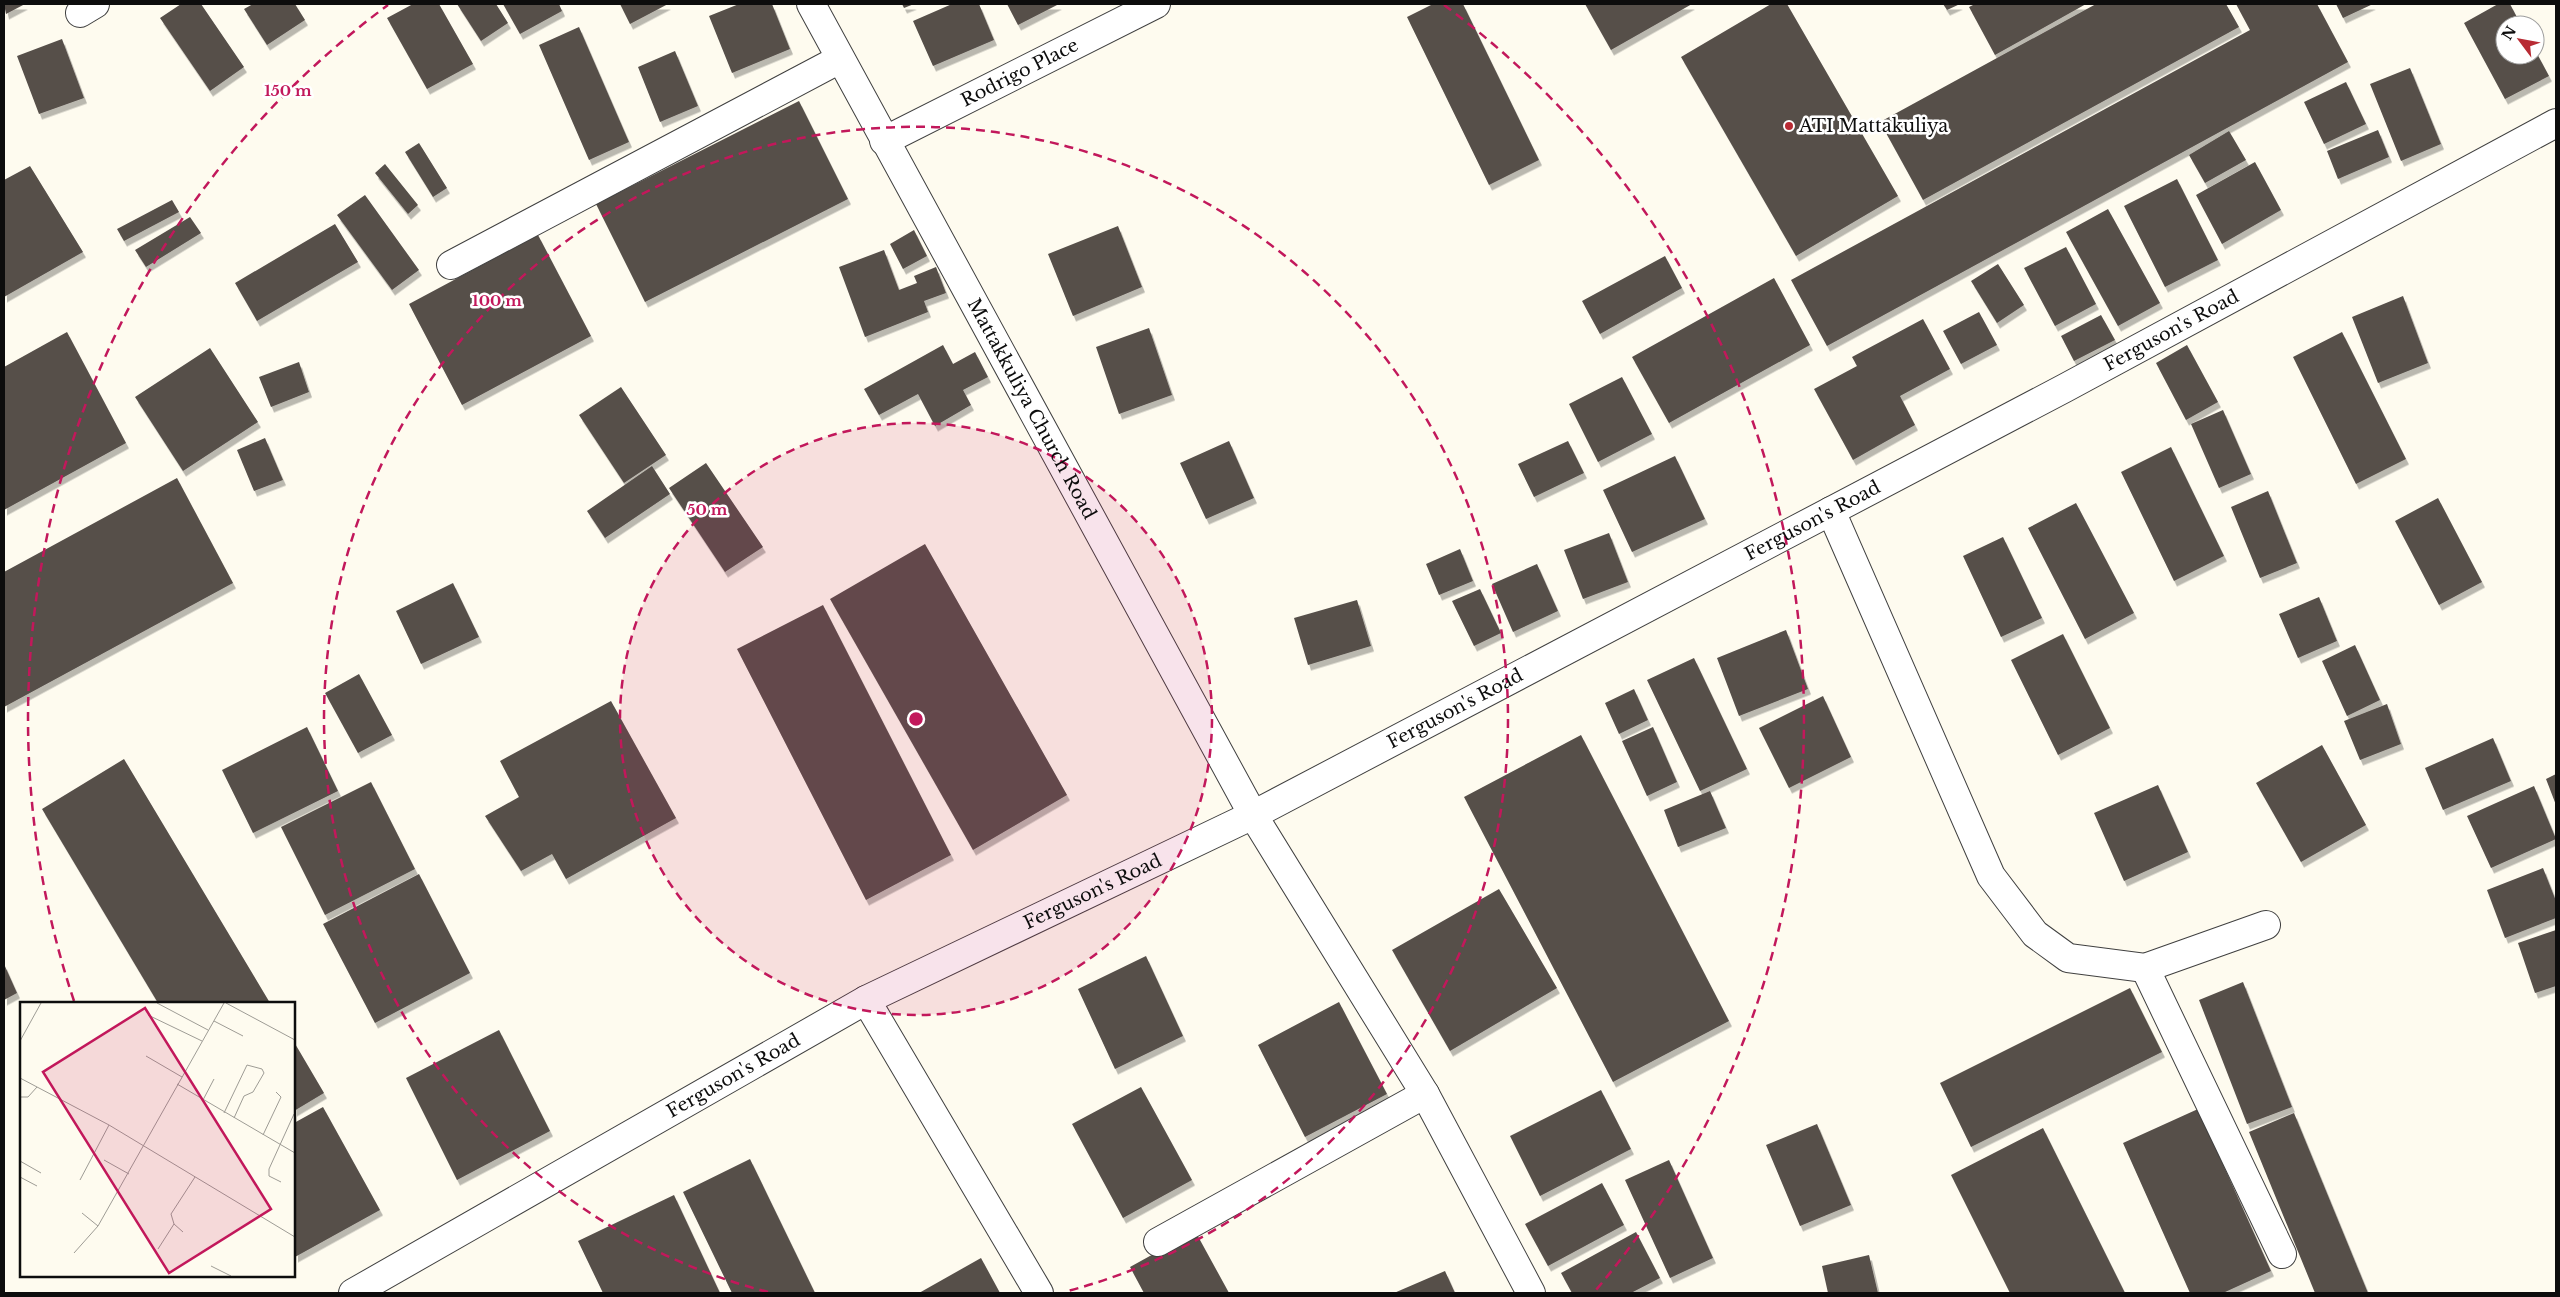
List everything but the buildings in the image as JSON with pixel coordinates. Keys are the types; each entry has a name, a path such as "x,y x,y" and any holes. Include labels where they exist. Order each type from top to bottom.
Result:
{"street":[{"name":"Mattakkuliya Church Road","path":"811,4 1253,815 1425,1094 1531,1293"},
{"name":"Rodrigo Place","path":"884,141 1156,4"},
{"path":"451,265 840,59"},
{"name":"Ferguson's Road","path":"354,1293 866,1000 1253,815 2065,388 2556,123"},
{"path":"1831,511 1992,876 2035,934 2068,958 2145,968 2266,925"},
{"path":"2145,968 2282,1254"},
{"path":"866,1000 1039,1293"},
{"path":"1158,1242 1425,1094"}],"place":[{"name":"ATI Mattakuliya","path":"1789,126"}]}
